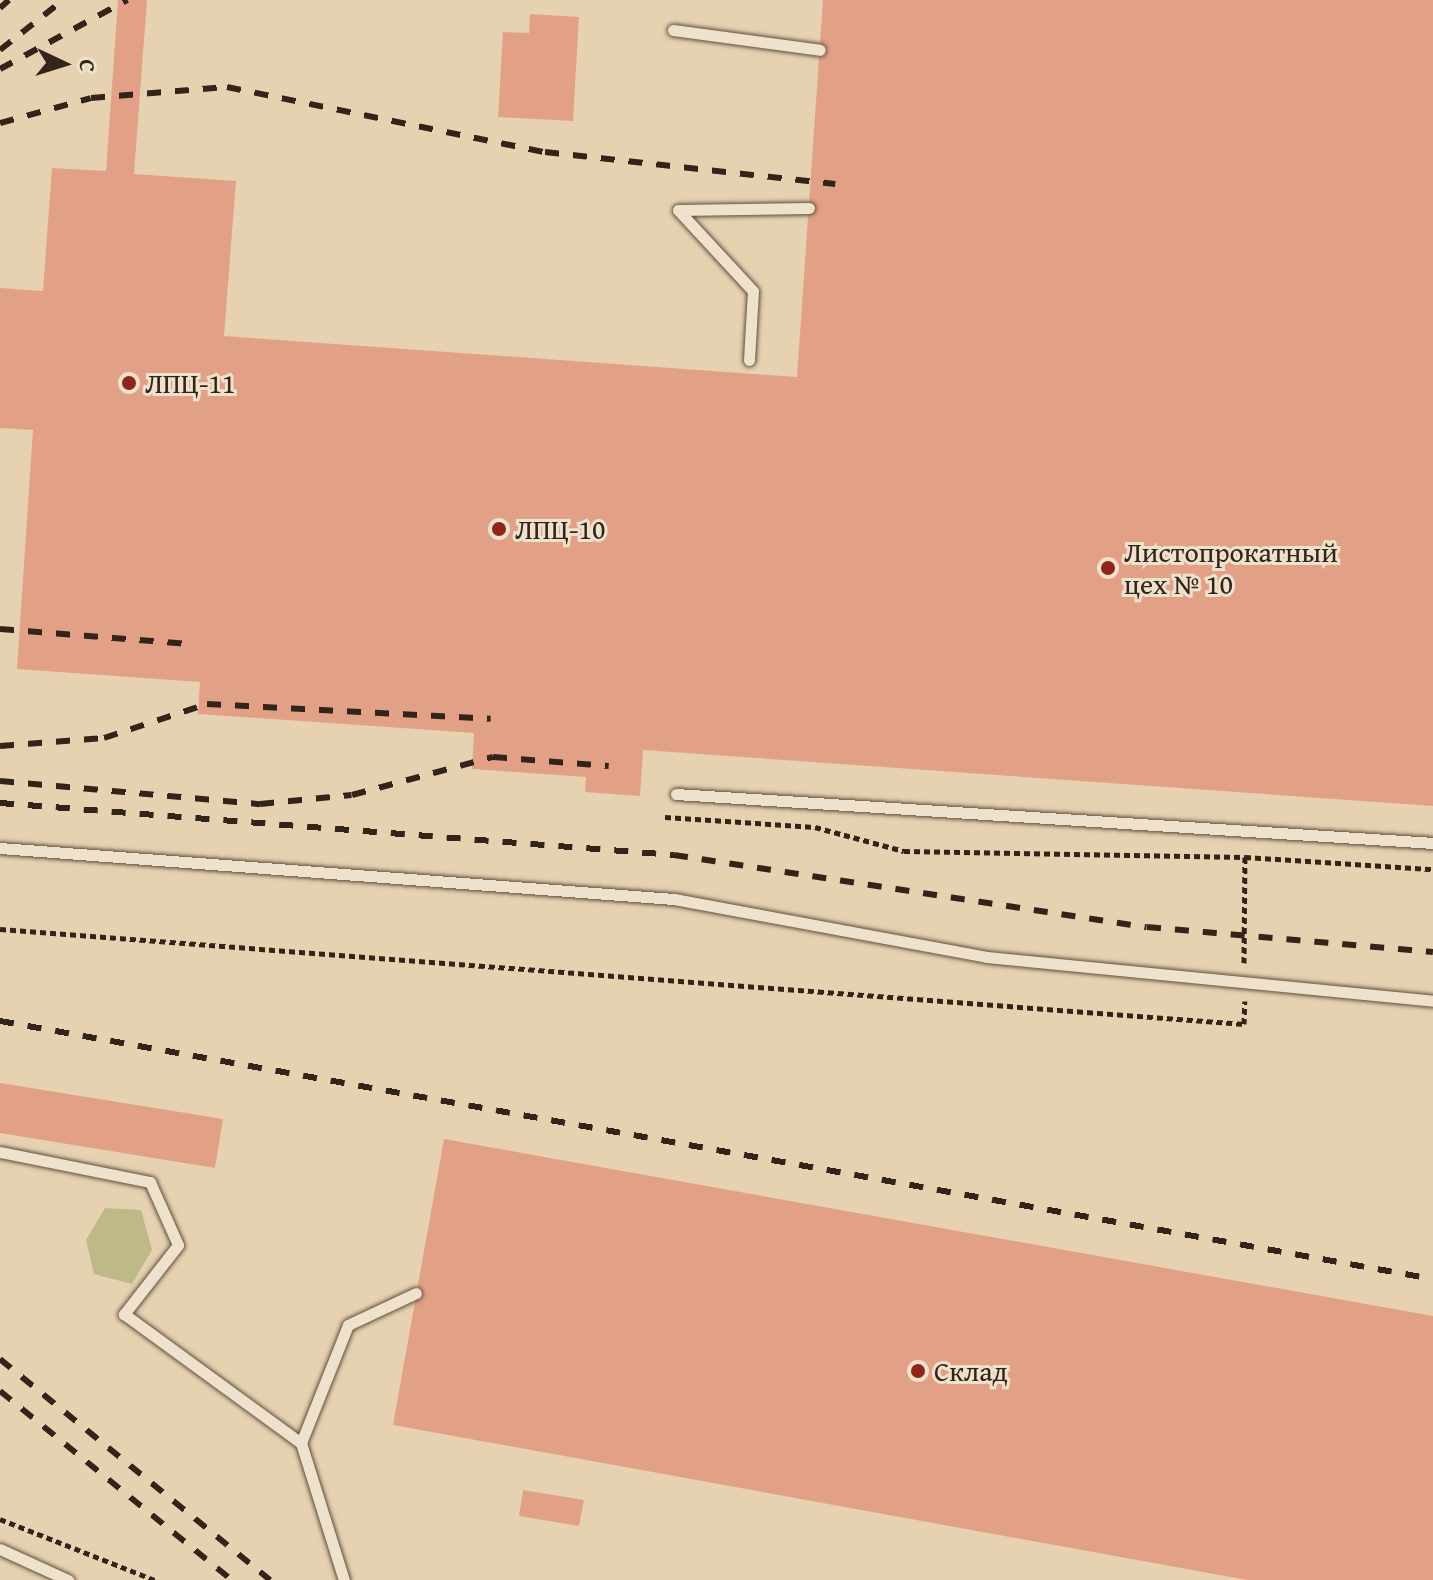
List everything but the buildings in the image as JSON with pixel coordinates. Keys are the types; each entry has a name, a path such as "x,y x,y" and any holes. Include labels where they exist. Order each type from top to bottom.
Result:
{"lane":[{"path":"673,30 820,50"},
{"path":"749,360 753,291 678,210 809,208"},
{"path":"676,794 1433,843"},
{"path":"0,848 674,899 987,957 1245,988 1433,1001"},
{"path":"0,1152 150,1182 178,1245 124,1314 301,1443 344,1580"},
{"path":"301,1443 348,1325 416,1293"},
{"path":"0,1549 68,1580"}],"path":[{"path":"665,817 815,827 904,851 1245,857 1433,869"},
{"path":"0,929 1244,1024 1245,857"},
{"path":"0,1519 155,1580"}],"shaded area":[{"path":"105,1208 141,1210 152,1250 132,1284 94,1274 86,1240"}],"railway":[{"path":"0,8 9,0"},
{"path":"0,50 63,0"},
{"path":"0,69 127,0"},
{"path":"0,123 91,98 227,87 545,152 835,184"},
{"path":"0,629 192,644"},
{"path":"0,746 104,738 207,704 491,719"},
{"path":"0,781 260,804 352,795 493,757 609,766"},
{"path":"0,803 674,855 1147,927 1433,952"},
{"path":"0,1021 1433,1279"},
{"path":"0,1359 270,1580"},
{"path":"0,1391 232,1580"}],"place":[{"name":"ЛПЦ-11","path":"129,383"},
{"name":"ЛПЦ-10","path":"499,529"},
{"name":"Листопрокатный цех № 10","path":"1108,568"},
{"name":"Склад","path":"918,1371"}]}
